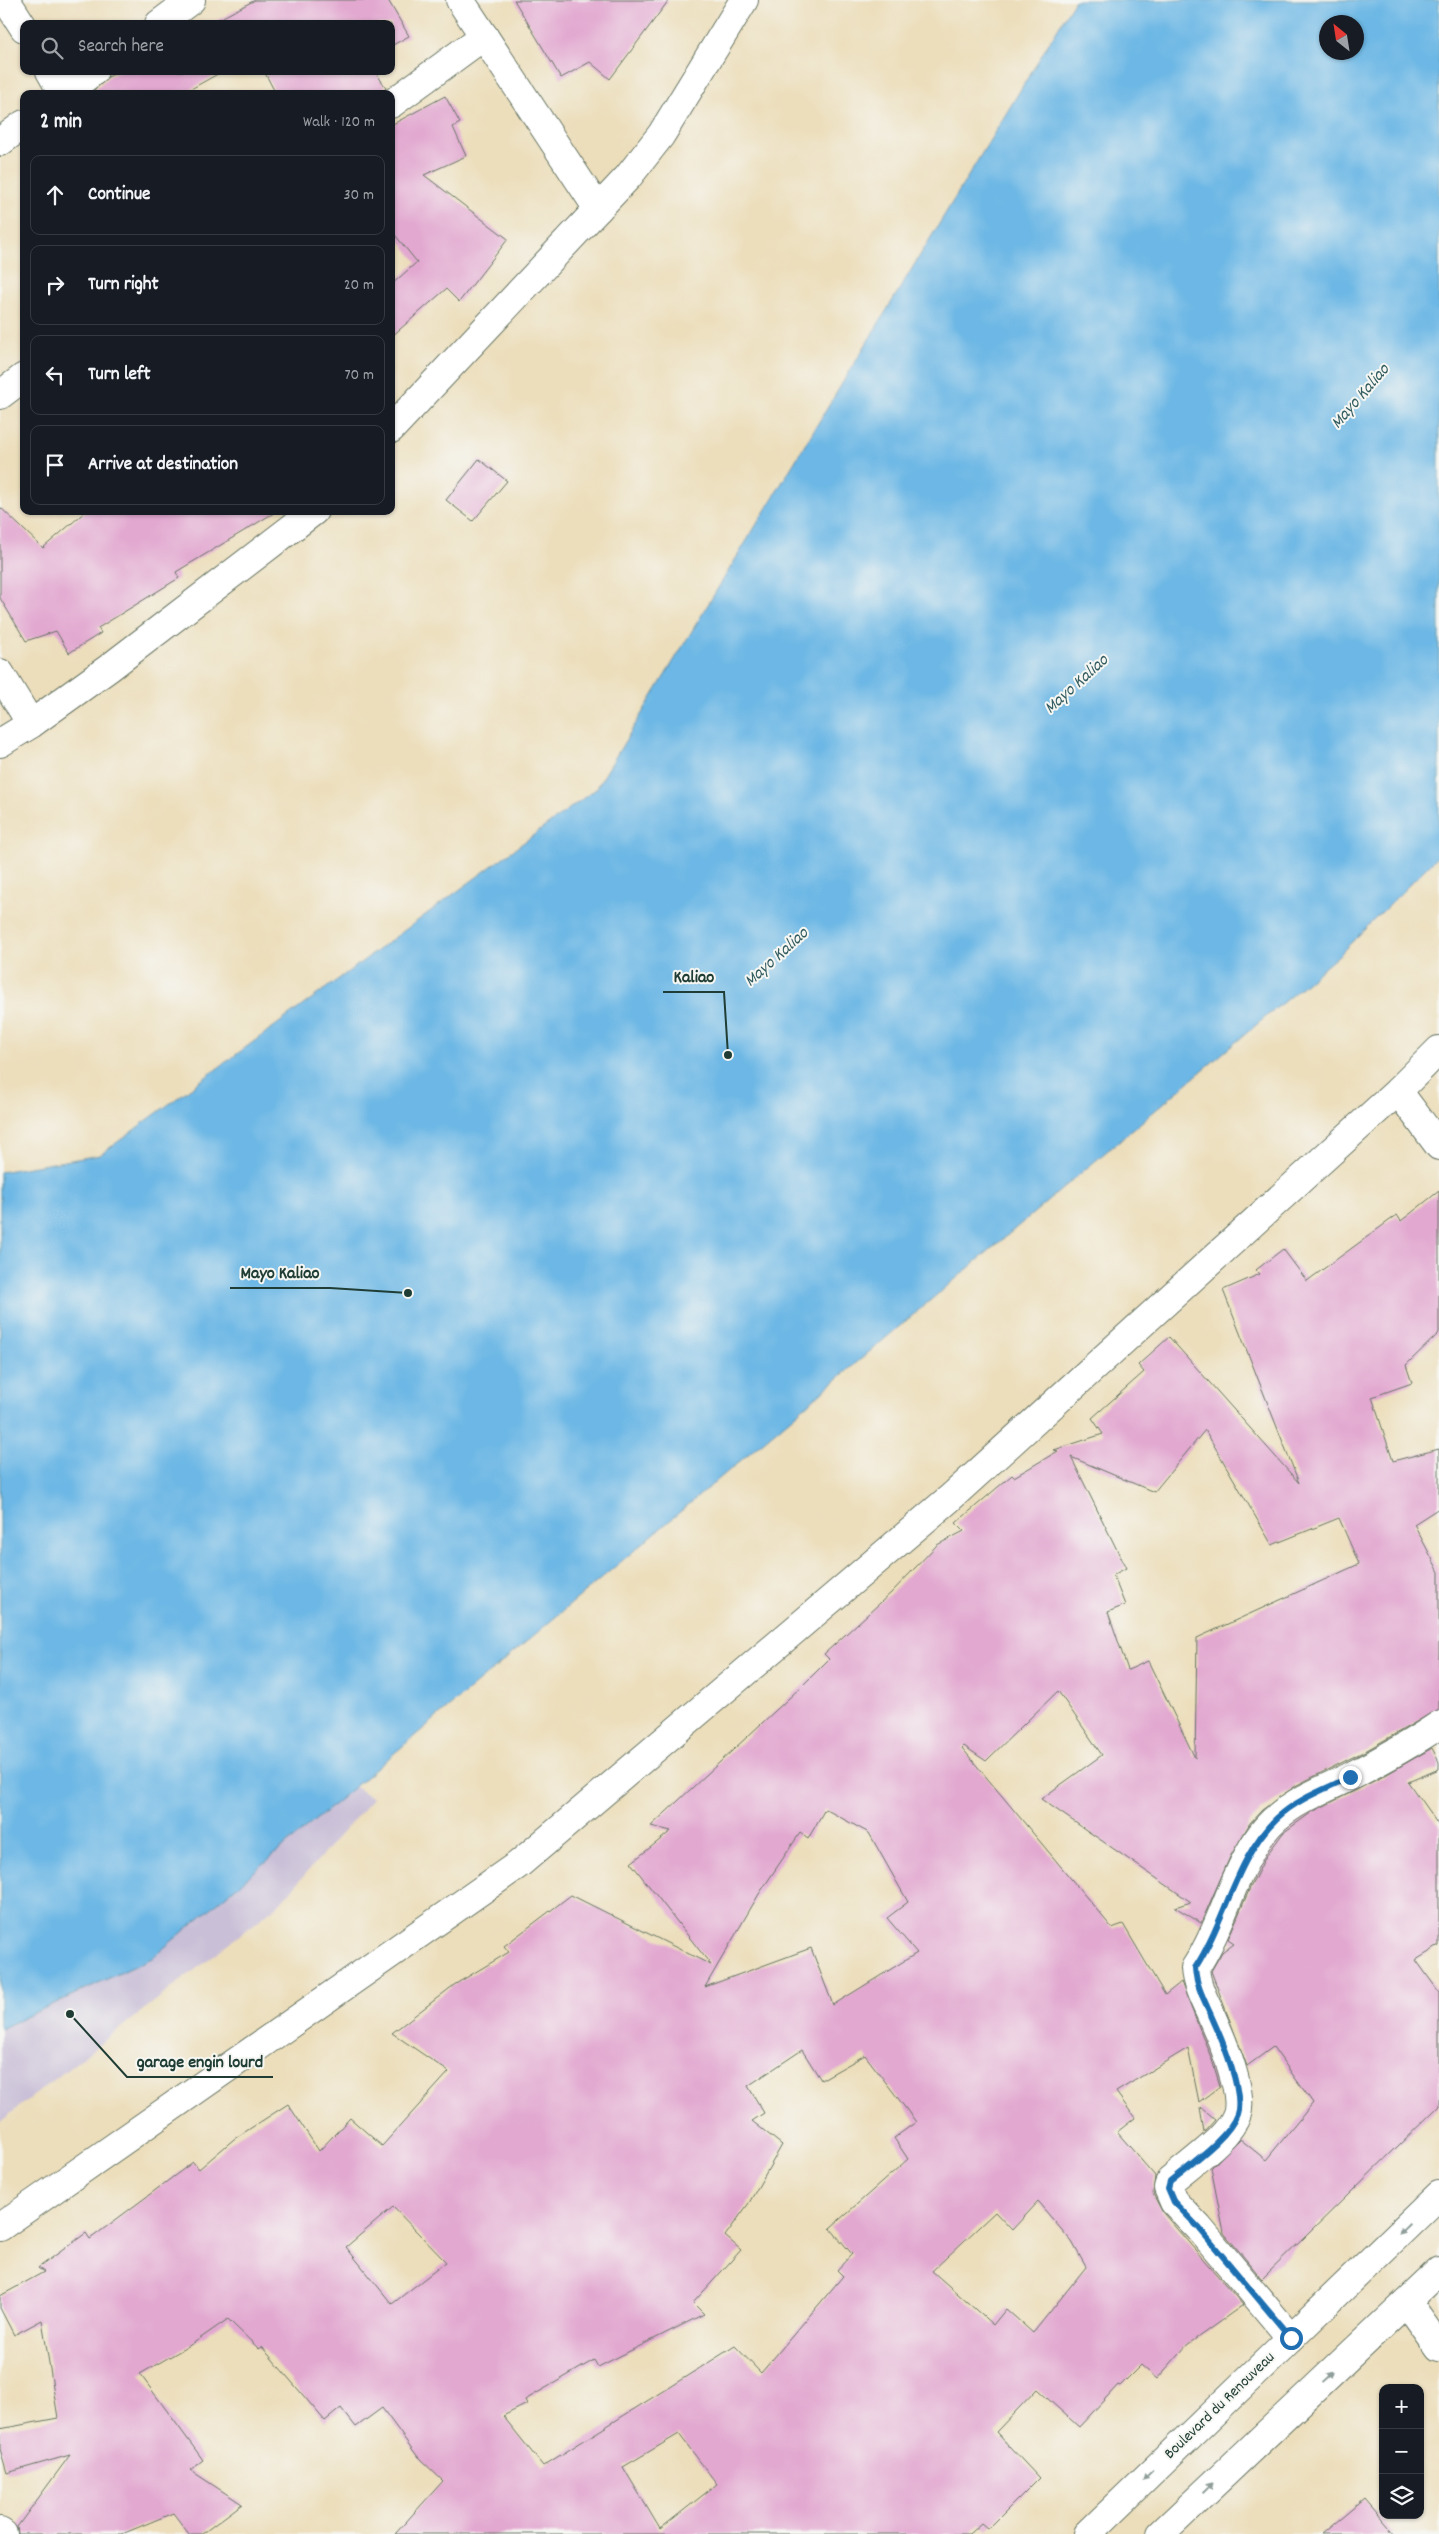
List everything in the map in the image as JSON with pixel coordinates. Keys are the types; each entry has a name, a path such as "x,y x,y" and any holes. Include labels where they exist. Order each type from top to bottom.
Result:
{"street":[{"path":"6,0 20,22"},
{"path":"164,20 191,0"},
{"path":"460,0 598,209"},
{"path":"395,425 598,209 661,135 744,0"},
{"path":"395,101 484,36"},
{"path":"52,75 62,90"},
{"path":"69,90 89,75"},
{"path":"0,142 20,127"},
{"path":"0,394 20,380"},
{"path":"0,743 31,724 309,515"},
{"path":"0,673 31,724"},
{"path":"0,2227 519,1864 949,1498 1398,1091 1439,1050"},
{"path":"1398,1091 1439,1146"},
{"path":"1291,2338 1170,2196 1170,2181 1226,2132 1237,2114 1236,2090 1226,2050 1198,1984 1195,1968 1209,1948 1240,1871 1263,1832 1278,1816 1300,1801 1387,1758 1439,1725"},
{"name":"Boulevard du Renouveau","path":"1088,2534 1439,2195"},
{"path":"1161,2534 1439,2271"},
{"path":"1407,2302 1439,2347"}],"shaded area":[{"path":"312,1761 373,1798 278,1905 0,2122 0,1891"}],"water":[{"path":"1075,0 1439,0 1439,855 1339,955 152,1958 0,2029 0,1172 100,1155 596,789"}],"building":[{"path":"255,0 388,0 409,36 395,44 395,20 218,20"},
{"path":"514,0 669,0 610,79 590,62 561,78"},
{"path":"112,75 216,75 189,90 94,90"},
{"path":"266,75 378,75 386,88 384,90 274,90"},
{"path":"445,96 460,123 453,127 466,156 424,175 508,239 459,302 446,289 395,334 395,281 417,262 395,235 395,123"},
{"path":"479,459 507,481 473,521 446,500"},
{"path":"0,507 43,548 81,515 270,515 176,572 179,578 98,628 101,633 69,653 56,631 26,641 0,598"},
{"path":"1439,1191 1439,1333 1406,1365 1412,1383 1372,1397 1393,1461 1439,1449 1439,1508 1414,1524 1439,1572 1439,1709 1367,1750 1297,1785 1262,1810 1250,1823 1230,1857 1201,1923 1175,1907 1191,1902 1041,1799 1102,1755 1058,1691 986,1761 964,1746 962,1748 1112,1928 1123,1924 1165,1995 1181,1982 1212,2060 1220,2086 1199,2102 1188,2048 1116,2092 1135,2118 1117,2132 1155,2176 1153,2194 1163,2213 1243,2305 1187,2345 1157,2379 1141,2365 1120,2386 1118,2385 1079,2427 1037,2389 996,2432 1039,2478 988,2529 981,2523 969,2534 395,2534 443,2481 418,2457 382,2408 356,2427 341,2408 325,2421 262,2347 259,2349 228,2319 192,2344 140,2374 203,2460 190,2470 242,2504 202,2534 189,2534 173,2513 122,2534 18,2534 17,2527 70,2455 7,2473 0,2449 0,2429 58,2418 42,2320 14,2335 0,2308 0,2296 44,2272 38,2268 86,2233 90,2239 193,2162 199,2169 234,2139 288,2104 319,2151 350,2118 382,2146 449,2072 392,2033 454,1985 509,1952 504,1946 571,1895 711,1965 631,1863 671,1831 651,1826 802,1686 829,1659 824,1654 891,1593 937,1545 964,1531 956,1523 1012,1475 1014,1477 1058,1451 1054,1450 1103,1434 1092,1418 1144,1372 1138,1365 1169,1337 1299,1483 1223,1290 1260,1274 1256,1270 1283,1249 1307,1281 1397,1215 1401,1221","holes":["1205,1430 1272,1545 1339,1518 1359,1564 1197,1638 1195,1758 1148,1661 1128,1670 1108,1612 1125,1605 1113,1575 1126,1568 1071,1457 1154,1492","825,1809 869,1833 908,1902 887,1918 917,1953 833,2005 811,1948 705,1987 759,1894 800,1833 808,1839","802,2050 821,2080 865,2055 916,2122 894,2138 908,2159 830,2228 852,2254 837,2270 843,2276 761,2373 735,2346 543,2466 503,2416 527,2404 525,2400 594,2360 598,2367 704,2314 693,2303 741,2250 725,2236 749,2203 782,2145 752,2121 764,2113 748,2086","1038,2202 1072,2242 1086,2267 1033,2333 1006,2309 993,2325 932,2271 995,2212 1012,2230","393,2207 446,2262 392,2304 346,2247","679,2434 717,2484 660,2529 623,2467"]},
{"path":"1432,1748 1439,1762 1439,1769 1408,1782 1439,1826 1439,1946 1416,1960 1439,1992 1439,2106 1262,2279 1224,2233 1211,2168 1240,2139 1266,2160 1313,2103 1273,2047 1247,2066 1211,1971 1222,1952 1234,1943 1228,1939 1250,1888 1266,1856 1283,1833 1312,1812 1382,1777"},
{"path":"1200,2107 1215,2120 1204,2132"},
{"path":"1364,2498 1379,2515 1379,2519 1382,2519 1395,2534 1321,2534"}],"place":[{"name":"Kaliao","path":"728,1055"},
{"name":"Mayo Kaliao","path":"408,1293"},
{"name":"garage engin lourd","path":"70,2014"}],"route":[{"path":"1291,2338 1199,2228 1174,2202 1168,2188 1170,2181 1226,2132 1237,2114 1236,2090 1226,2050 1198,1984 1195,1968 1209,1948 1240,1871 1263,1832 1278,1816 1300,1801 1350,1777"}]}
